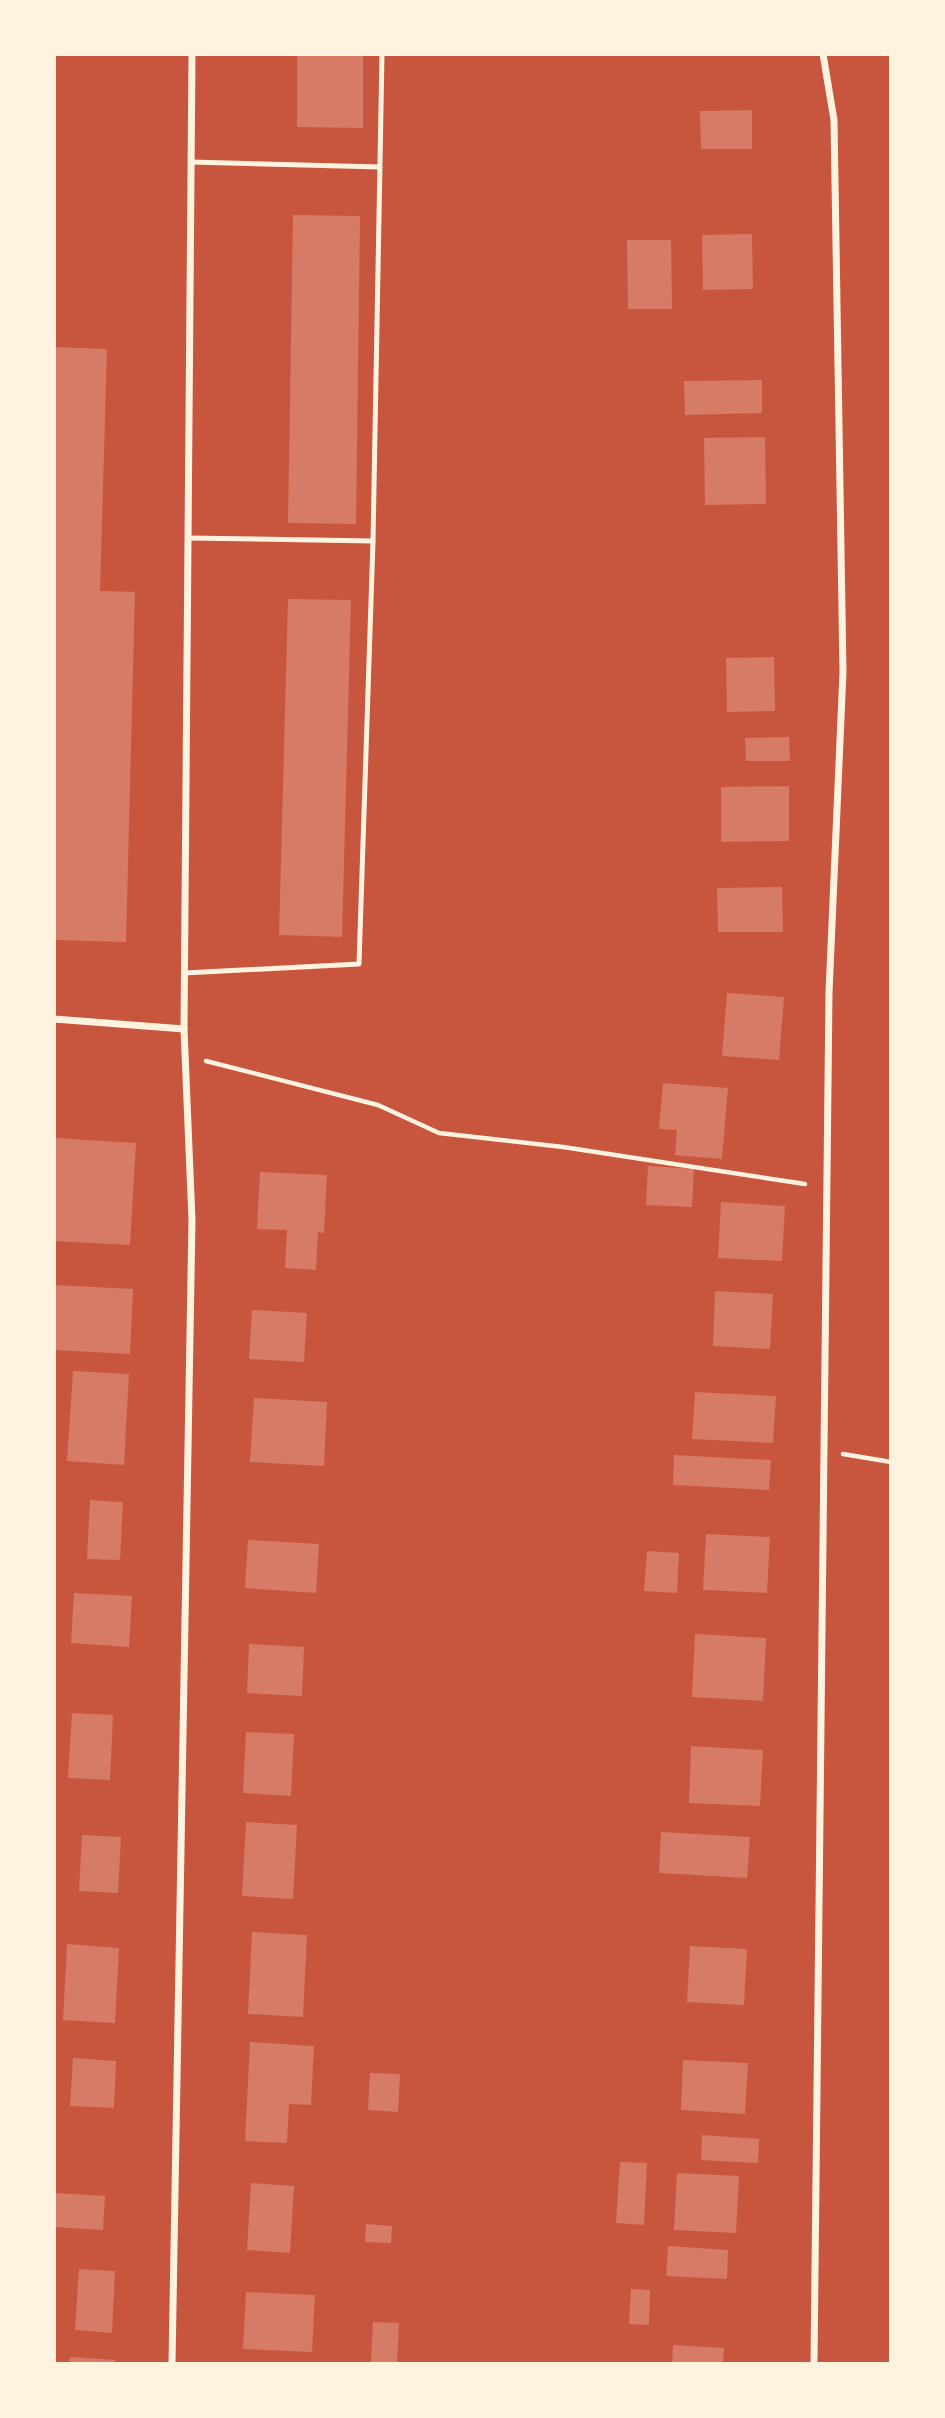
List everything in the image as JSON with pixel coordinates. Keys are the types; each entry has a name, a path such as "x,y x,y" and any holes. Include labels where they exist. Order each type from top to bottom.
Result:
{"street":[{"path":"172,2364 192,1220 184,973 192,54"},
{"path":"814,2364 829,993 843,672 834,120 823,54"},
{"path":"54,1019 184,1029"}],"lane":[{"path":"184,973 359,964 373,541 382,54"},
{"path":"191,162 380,167"},
{"path":"188,538 373,541"}],"path":[{"path":"185,1056 378,1105 439,1133 563,1147 827,1187"},
{"path":"824,1451 891,1462"}],"building":[{"path":"297,54 363,54 363,128 297,127"},
{"path":"752,110 752,149 701,149 700,111"},
{"path":"293,215 360,216 356,524 288,523"},
{"path":"752,234 753,289 703,290 702,235"},
{"path":"627,240 671,240 672,309 628,309"},
{"path":"54,347 107,349 100,591 135,592 126,942 54,940"},
{"path":"762,380 762,413 685,415 684,381"},
{"path":"765,437 766,504 705,505 704,438"},
{"path":"288,599 351,600 342,937 279,935"},
{"path":"774,657 775,711 727,712 726,658"},
{"path":"789,737 790,761 746,761 745,738"},
{"path":"789,786 789,841 721,842 721,787"},
{"path":"782,887 783,932 718,932 717,888"},
{"path":"727,993 784,997 779,1060 722,1056"},
{"path":"663,1083 728,1088 722,1159 675,1155 677,1130 659,1129"},
{"path":"56,1138 136,1143 130,1245 54,1241"},
{"path":"648,1166 694,1169 692,1207 646,1205"},
{"path":"260,1172 327,1175 324,1233 318,1232 316,1270 285,1268 287,1230 257,1229"},
{"path":"721,1202 785,1206 782,1261 718,1258"},
{"path":"54,1285 133,1289 130,1354 54,1350"},
{"path":"715,1291 773,1294 770,1349 713,1346"},
{"path":"252,1310 307,1313 304,1362 249,1359"},
{"path":"73,1371 129,1374 124,1465 67,1461"},
{"path":"695,1392 776,1396 773,1443 692,1439"},
{"path":"254,1398 327,1402 324,1466 250,1462"},
{"path":"674,1455 771,1460 769,1490 673,1485"},
{"path":"90,1500 123,1502 120,1560 87,1559"},
{"path":"706,1534 770,1537 767,1593 703,1590"},
{"path":"248,1540 319,1544 316,1593 245,1588"},
{"path":"647,1551 679,1553 677,1593 644,1591"},
{"path":"74,1593 132,1596 129,1647 71,1643"},
{"path":"695,1634 766,1638 763,1701 692,1697"},
{"path":"249,1644 304,1647 302,1696 247,1693"},
{"path":"72,1713 113,1715 110,1780 68,1778"},
{"path":"246,1732 294,1734 291,1796 243,1793"},
{"path":"691,1746 763,1750 760,1806 689,1803"},
{"path":"246,1822 297,1825 293,1899 242,1896"},
{"path":"661,1832 750,1837 747,1878 659,1873"},
{"path":"82,1835 121,1837 118,1893 79,1891"},
{"path":"252,1932 307,1935 303,2017 248,2014"},
{"path":"67,1944 119,1948 115,2023 63,2020"},
{"path":"690,1946 747,1949 744,2005 687,2002"},
{"path":"250,2042 314,2046 311,2105 289,2104 287,2143 245,2141"},
{"path":"73,2058 116,2061 114,2108 70,2106"},
{"path":"683,2060 748,2063 745,2114 681,2110"},
{"path":"370,2073 400,2074 398,2112 368,2110"},
{"path":"702,2135 759,2139 758,2163 701,2160"},
{"path":"620,2162 647,2163 644,2225 616,2223"},
{"path":"677,2173 739,2176 736,2233 674,2230"},
{"path":"251,2183 294,2186 290,2253 247,2250"},
{"path":"54,2193 105,2196 103,2230 54,2227"},
{"path":"366,2224 392,2226 391,2243 365,2242"},
{"path":"668,2246 728,2250 727,2279 666,2276"},
{"path":"79,2269 115,2271 112,2333 75,2330"},
{"path":"631,2289 650,2290 649,2325 629,2324"},
{"path":"246,2292 315,2295 312,2352 243,2349"},
{"path":"373,2322 399,2323 397,2364 371,2362"},
{"path":"673,2345 724,2348 723,2364 672,2364"},
{"path":"70,2357 115,2360 115,2364 69,2364"}]}
